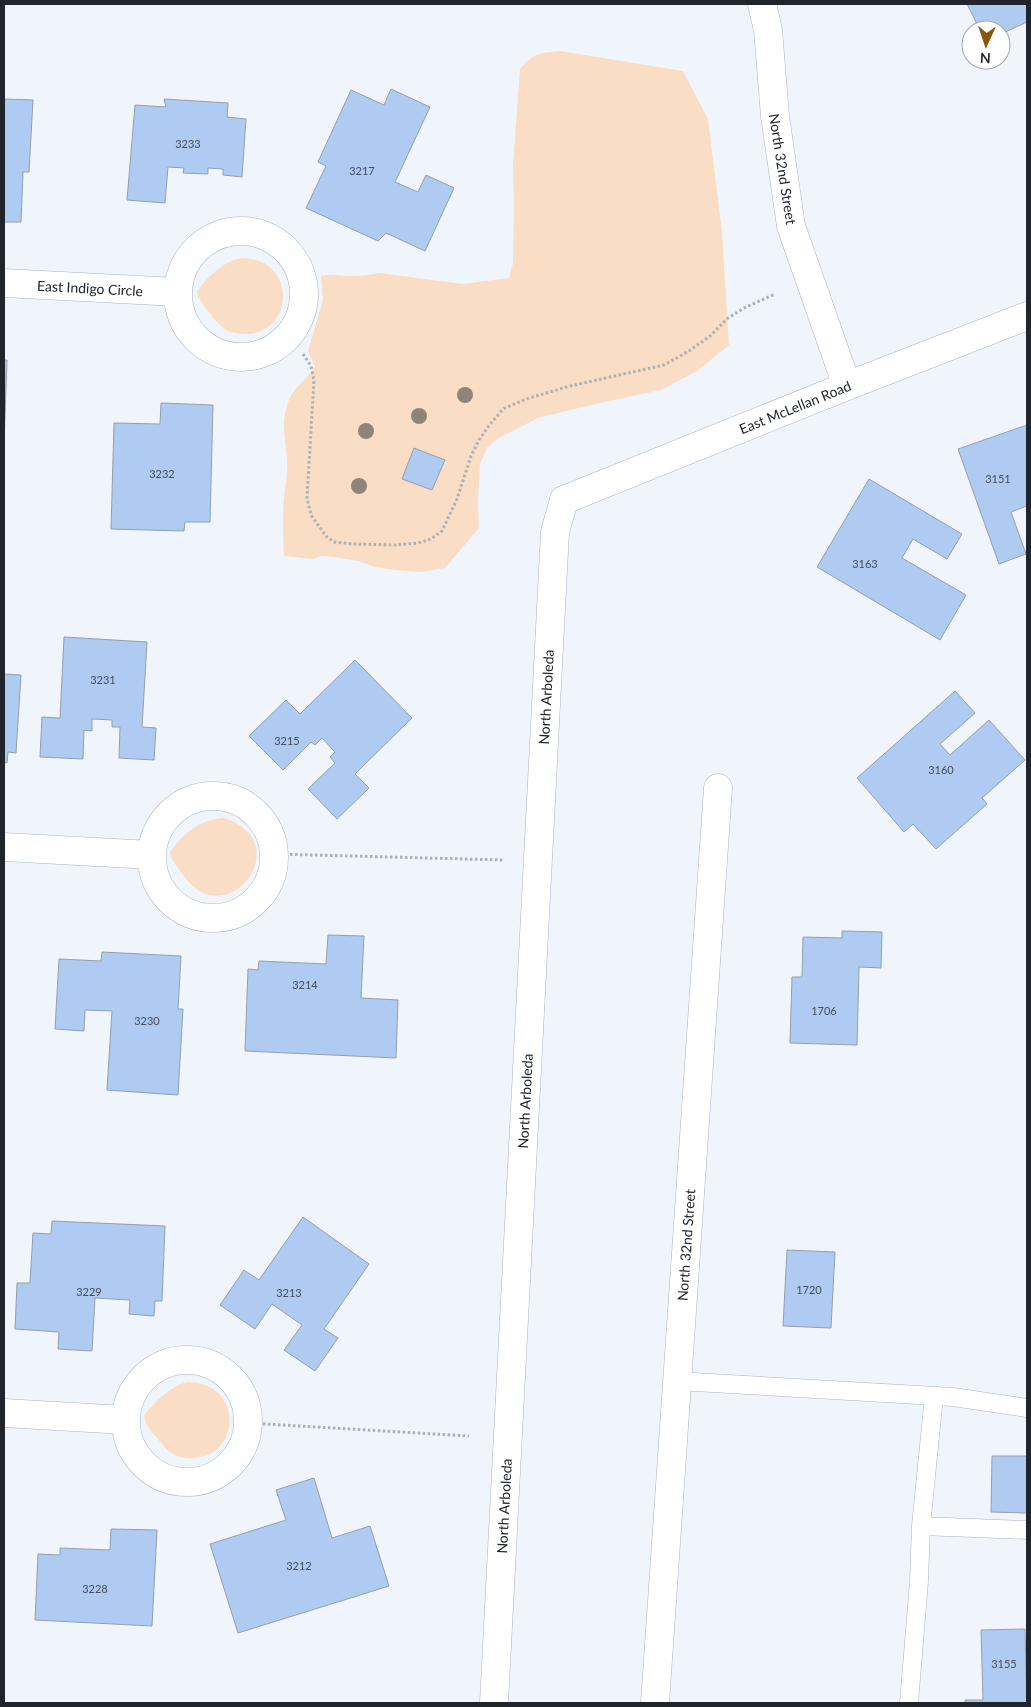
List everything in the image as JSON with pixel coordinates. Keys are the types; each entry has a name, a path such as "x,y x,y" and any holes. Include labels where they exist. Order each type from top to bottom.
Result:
{"street":[{"name":"North 32nd Street","path":"762,4 765,10 768,30 775,116 791,226 847,386"},
{"path":"231,231 252,232 271,239 287,251 298,267 304,286 303,306 296,324 284,340 268,351 249,356 227,356 207,348 191,333 180,313 177,292 182,270 193,252 210,238 231,231"},
{"name":"East Indigo Circle","path":"4,283 177,292"},
{"name":"East McLellan Road","path":"564,500 1027,316"},
{"name":"North Arboleda","path":"494,1703 555,532 564,500"},
{"name":"North 32nd Street","path":"655,1703 718,788"},
{"path":"205,797 226,797 244,804 260,817 271,834 275,854 273,874 265,892 250,906 233,916 213,919 192,915 175,905 161,890 153,871 151,855 158,831 169,815 186,803 205,797"},
{"path":"4,847 151,855"},
{"path":"191,1360 210,1364 226,1374 239,1388 246,1405 248,1424 242,1447 230,1464 213,1476 192,1482 171,1480 152,1471 137,1456 128,1437 125,1420 130,1398 140,1382 154,1369 172,1362 191,1360"},
{"path":"4,1413 125,1420"}],"lane":[{"path":"677,1381 953,1396 1027,1408"},
{"path":"909,1703 919,1581 921,1526 934,1396"},
{"path":"921,1526 1027,1530"}],"path":[{"path":"303,354 311,366 314,380 307,498 311,515 322,531 334,542 373,545 418,543 431,539 442,531 457,499 471,456 488,427 503,410 526,399 570,386 664,365 710,336 728,318 744,308 775,294"},
{"path":"275,854 503,860"},
{"path":"248,1424 469,1436"}],"shaded area":[{"path":"560,51 683,71 708,119 722,232 729,345 697,371 661,390 538,418 497,439 487,448 480,464 479,528 445,568 421,572 375,567 358,561 333,557 321,556 313,559 284,556 283,512 287,477 287,455 284,417 291,395 315,367 308,351 323,300 321,276 358,276 380,273 463,284 509,278 513,263 513,165 520,69 533,57 548,52"},
{"path":"241,258 259,261 272,270 280,282 283,295 281,309 274,321 263,330 247,334 234,333 222,327 212,317 198,297 197,291 216,270"},
{"path":"224,818 244,829 255,843 256,859 252,874 241,886 227,894 211,895 195,888 188,882 171,858 170,852 193,828 207,821"},
{"path":"187,1382 206,1385 219,1394 227,1406 230,1420 227,1434 220,1446 208,1454 192,1458 179,1457 168,1451 148,1427 144,1415 169,1391"}],"building":[{"path":"967,4 1027,4 1027,22 1011,29 1011,20 975,20"},
{"path":"391,89 430,107 395,182 418,192 426,175 454,188 425,251 386,233 378,241 306,208 326,166 318,162 351,90 384,105"},
{"path":"4,99 33,100 29,172 23,172 21,222 4,222"},
{"path":"164,99 228,103 227,117 246,119 242,177 223,175 223,169 208,168 208,174 183,173 184,168 168,167 165,203 127,200 135,105 166,107"},
{"path":"4,360 7,360 4,444"},
{"path":"161,403 213,405 210,522 185,522 184,531 111,529 114,423 160,424"},
{"path":"1027,425 1027,506 1011,512 1026,554 999,564 958,449"},
{"path":"414,448 445,460 432,490 402,479"},
{"path":"869,479 962,534 947,559 913,539 902,558 966,595 940,640 817,567"},
{"path":"64,637 147,642 142,727 156,728 154,760 119,758 120,727 112,727 112,720 92,719 92,731 84,730 83,759 40,757 42,717 60,718"},
{"path":"355,660 412,718 355,774 369,788 337,819 308,789 335,763 330,757 335,752 322,738 315,745 311,742 283,770 249,736 286,700 300,714"},
{"path":"4,674 21,675 16,753 8,752 7,763 4,762"},
{"path":"955,691 975,713 940,744 950,755 989,720 1025,760 982,798 987,804 936,849 913,824 904,832 857,778"},
{"path":"842,931 882,932 881,968 859,967 857,1045 790,1043 792,977 802,977 803,937 842,938"},
{"path":"328,935 364,936 361,998 398,1000 396,1058 245,1051 248,969 258,970 259,961 326,964"},
{"path":"102,952 181,956 178,1009 183,1009 178,1095 107,1090 112,1011 85,1010 84,1031 55,1029 59,959 101,961"},
{"path":"303,1217 369,1264 324,1329 338,1338 315,1371 284,1350 302,1325 272,1304 255,1329 220,1305 244,1270 259,1280"},
{"path":"52,1221 165,1226 162,1301 155,1301 154,1316 129,1314 130,1300 95,1298 92,1351 58,1349 59,1332 15,1329 17,1283 30,1283 33,1233 51,1234"},
{"path":"787,1250 835,1252 831,1328 783,1326"},
{"path":"992,1456 1027,1456 1027,1513 991,1512"},
{"path":"314,1478 332,1538 370,1526 389,1586 238,1633 210,1544 286,1520 276,1490"},
{"path":"111,1529 157,1530 152,1626 35,1620 38,1554 60,1555 60,1548 110,1550"},
{"path":"1025,1629 1027,1703 965,1703 965,1700 983,1700 981,1630"}]}
